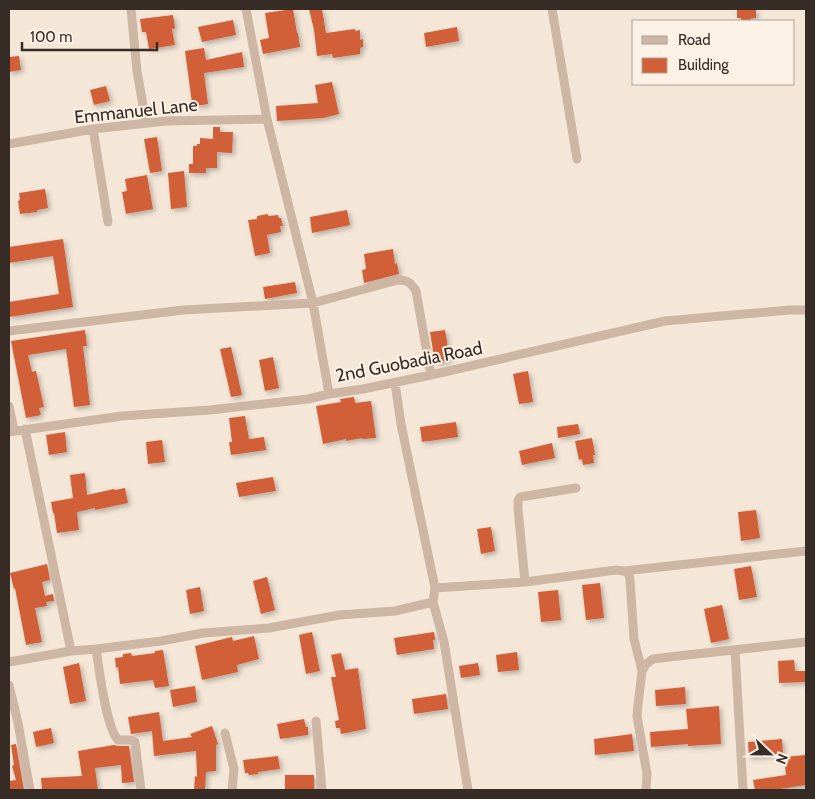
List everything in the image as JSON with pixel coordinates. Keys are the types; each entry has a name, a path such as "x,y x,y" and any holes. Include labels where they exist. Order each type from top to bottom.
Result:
{"street":[{"path":"131,9 137,71 146,124"},
{"path":"246,9 267,119 312,303 329,394"},
{"path":"552,9 577,159"},
{"name":"Emmanuel Lane","path":"9,144 94,129 166,121 267,119"},
{"path":"94,129 108,222"},
{"path":"9,331 183,310 312,303 398,280 405,280 411,283 416,291 431,376"},
{"name":"2nd Guobadia Road","path":"12,432 122,416 210,410 308,399 431,376 665,321 806,310"},
{"path":"394,383 435,588 433,602 444,642 468,790"},
{"path":"9,406 12,432"},
{"path":"25,429 71,651"},
{"path":"525,582 518,509 520,497 576,488"},
{"path":"435,588 525,582 616,570 624,571 806,551"},
{"path":"624,571 628,574 630,580 634,639 642,671 637,716 647,774 646,790"},
{"path":"9,662 71,651 161,641 203,634 269,628 339,615 395,611 433,602"},
{"path":"642,671 646,664 653,660 806,642"},
{"path":"96,649 107,713 115,737 118,740 135,742 141,790"},
{"path":"735,650 743,790"},
{"path":"9,685 30,790"},
{"path":"316,721 322,790"},
{"path":"225,733 234,769 232,790"}],"building":[{"path":"293,9 300,47 263,54 260,40 269,38 265,13"},
{"path":"309,9 322,9 326,33 360,30 360,40 363,39 363,47 360,48 360,54 333,58 332,54 317,56"},
{"path":"737,9 756,9 756,18 741,20 741,18 737,18"},
{"path":"173,15 175,28 172,29 175,45 149,49 146,32 142,32 140,19"},
{"path":"233,20 236,35 202,42 198,27"},
{"path":"457,27 459,41 426,47 424,33"},
{"path":"204,48 206,60 242,52 244,67 204,73 208,104 196,106 196,102 192,103 185,51"},
{"path":"19,56 21,70 9,72 9,57"},
{"path":"332,82 339,114 323,118 277,121 276,106 318,103 315,85"},
{"path":"106,86 110,101 94,105 90,90"},
{"path":"213,127 220,127 220,132 233,132 232,153 217,152 217,168 206,168 206,173 189,173 189,164 193,164 193,146 200,144 200,138 213,139"},
{"path":"157,137 162,171 150,173 144,139"},
{"path":"184,171 187,207 171,209 168,173"},
{"path":"147,175 153,209 126,214 122,192 127,191 125,179"},
{"path":"45,189 48,208 37,210 37,212 20,214 19,193"},
{"path":"347,210 350,225 312,233 310,217"},
{"path":"268,214 268,216 278,215 283,226 280,226 281,232 267,235 270,253 255,256 248,220 257,219 257,216"},
{"path":"63,239 73,307 9,317 9,302 59,294 53,256 9,263 9,247"},
{"path":"393,249 395,264 397,263 399,274 364,283 362,270 366,269 364,254"},
{"path":"295,282 297,293 265,299 263,287"},
{"path":"85,330 87,346 83,346 90,405 74,407 66,349 28,355 32,372 36,371 44,407 39,408 41,415 26,418 11,341"},
{"path":"445,330 450,360 435,363 430,332"},
{"path":"231,347 242,395 231,397 220,349"},
{"path":"273,357 279,388 265,391 259,360"},
{"path":"528,371 533,402 519,404 513,374"},
{"path":"354,397 355,403 371,401 376,438 346,441 346,439 323,444 316,406 341,402 340,399"},
{"path":"245,416 249,439 264,437 266,450 231,455 229,442 232,442 229,418"},
{"path":"456,422 458,437 422,442 420,427"},
{"path":"578,424 580,434 558,438 557,427"},
{"path":"65,432 67,452 49,455 46,435"},
{"path":"592,438 595,455 593,455 594,463 583,465 582,459 579,460 575,441"},
{"path":"162,440 165,462 148,464 146,442"},
{"path":"552,443 555,458 522,465 519,451"},
{"path":"85,473 87,495 125,488 128,503 77,512 79,530 57,533 51,502 73,498 70,475"},
{"path":"273,477 276,491 239,497 236,483"},
{"path":"756,510 760,538 741,541 738,512"},
{"path":"491,527 495,551 481,554 477,529"},
{"path":"47,564 50,580 42,582 45,596 53,594 54,601 46,602 47,606 35,608 42,642 26,645 15,588 10,573"},
{"path":"751,566 757,597 739,600 734,569"},
{"path":"267,577 275,610 261,614 253,581"},
{"path":"600,583 604,618 586,620 582,585"},
{"path":"200,587 204,611 190,614 186,590"},
{"path":"558,590 561,620 541,622 538,592"},
{"path":"722,605 729,639 711,643 704,609"},
{"path":"312,632 320,671 306,674 299,635"},
{"path":"434,632 434,649 397,655 394,638"},
{"path":"254,636 259,659 237,665 238,672 202,680 195,646 232,637 233,641"},
{"path":"163,650 169,686 155,688 153,680 120,684 115,658 123,657 123,654 131,653 132,656"},
{"path":"517,652 519,670 498,672 496,655"},
{"path":"341,653 345,670 358,668 366,729 341,734 340,728 336,728 335,721 339,720 331,677 336,677 331,655"},
{"path":"794,660 795,671 806,671 806,682 779,683 778,661"},
{"path":"79,663 86,701 70,704 63,667"},
{"path":"478,663 480,675 461,678 459,666"},
{"path":"195,686 197,702 173,707 170,690"},
{"path":"685,687 686,704 656,706 655,690"},
{"path":"446,694 448,709 414,714 412,699"},
{"path":"719,706 721,744 651,747 650,732 688,729 686,709"},
{"path":"159,712 163,741 192,737 190,734 212,726 218,744 216,745 216,771 206,772 205,790 194,790 195,776 197,777 196,751 154,756 152,731 131,734 128,717"},
{"path":"304,719 306,727 308,727 308,735 280,739 277,724"},
{"path":"51,728 54,743 36,747 33,732"},
{"path":"632,734 634,751 595,755 594,739"},
{"path":"782,739 783,754 749,757 748,742"},
{"path":"16,744 24,790 9,790 9,781 16,780 12,766 14,765 11,745"},
{"path":"114,745 129,746 134,782 122,783 121,765 95,768 98,790 42,790 41,778 82,776 78,751"},
{"path":"806,755 806,785 781,790 755,790 753,780 786,775 784,757"},
{"path":"278,756 280,769 258,772 258,774 249,775 245,773 243,760"},
{"path":"285,775 314,775 314,790 285,790"}]}
